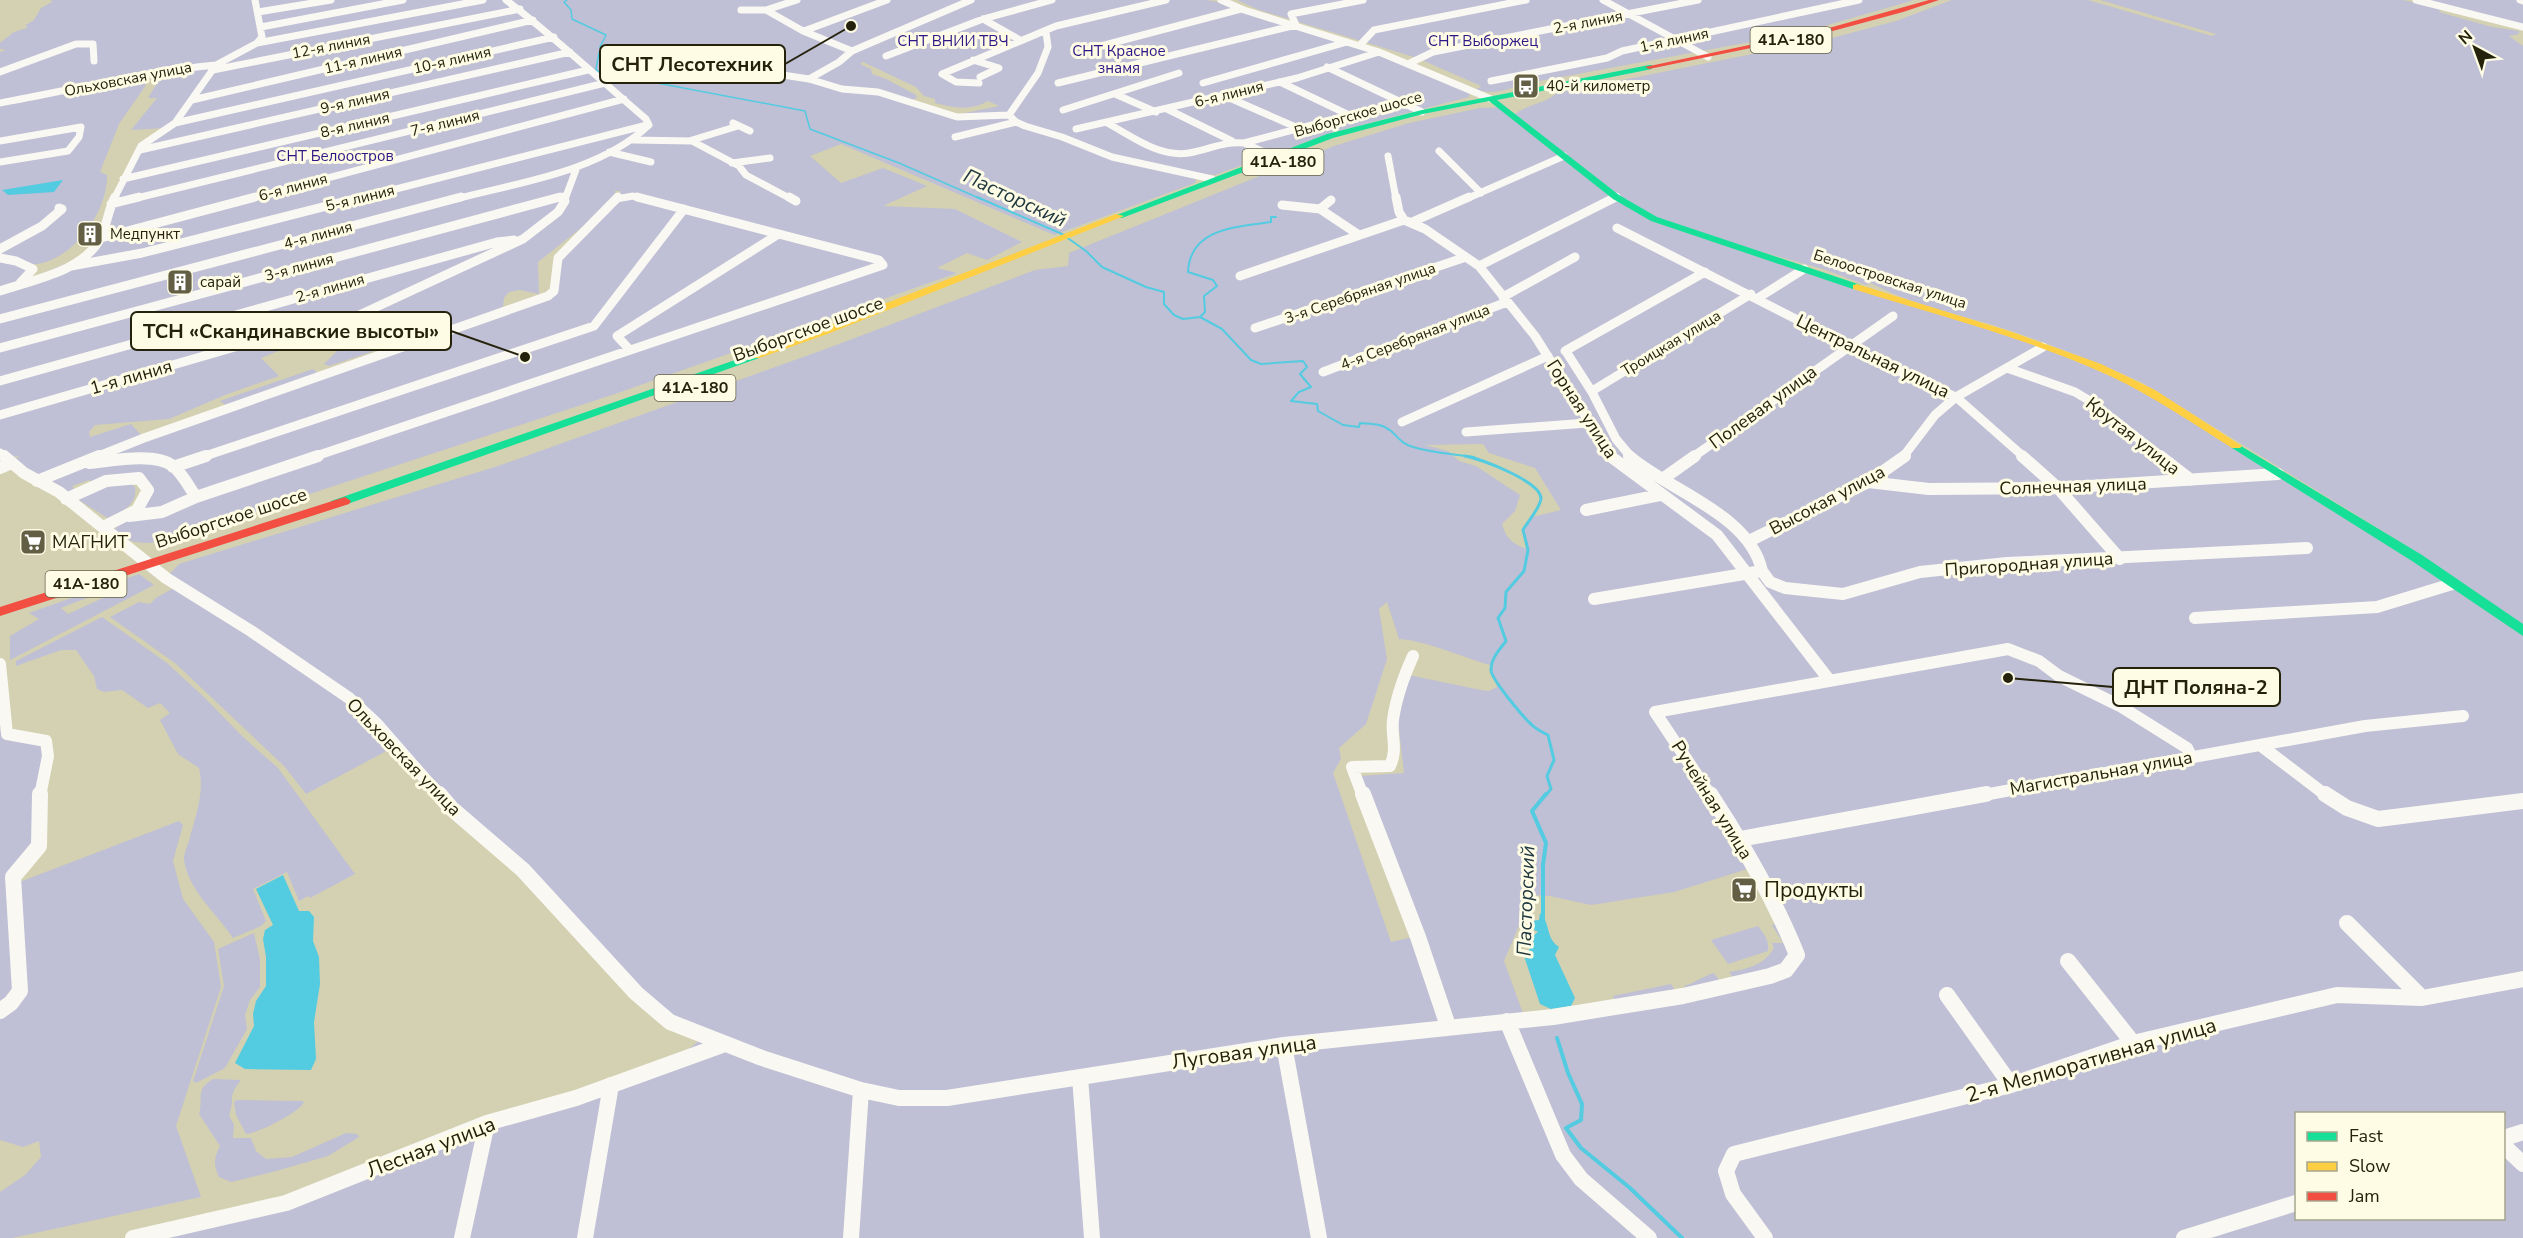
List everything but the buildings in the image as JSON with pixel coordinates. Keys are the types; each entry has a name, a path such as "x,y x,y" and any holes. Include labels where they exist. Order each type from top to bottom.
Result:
{"main road":[{"name":"41А-180","path":"1491,99 1788,41 1872,20 1934,0"},
{"name":"Выборгское шоссе","path":"1098,230 1212,179 1273,156 1352,130 1422,112 1491,99"},
{"name":"Белоостровская улица","path":"1491,99 1617,197 1666,225 2043,347 2097,366 2137,385 2417,558 2523,632"},
{"name":"Выборгское шоссе","path":"1098,230 1341,140 1466,104"},
{"name":"41А-180","path":"1044,252 1098,230"},
{"name":"Выборгское шоссе","path":"335,504 826,331 999,264 1044,252"},
{"name":"Выборгское шоссе","path":"0,612 335,504 459,467 728,377 844,335 1044,252"}],"street":[{"path":"257,0 262,37 257,43"},
{"path":"258,12 331,0"},
{"path":"261,27 403,0"},
{"path":"214,67 257,43 483,0"},
{"path":"506,0 554,37 588,70 646,119 649,125 633,140"},
{"path":"741,10 766,10 797,0"},
{"path":"804,31 887,0"},
{"path":"809,79 840,61 852,51 971,0"},
{"path":"886,56 983,19 1052,0"},
{"path":"973,60 999,68 979,80 949,80 942,74 945,71 1020,40 1043,34 1056,26 1166,0"},
{"path":"1221,0 1240,4 1275,19 1410,63 1491,99"},
{"path":"1275,19 1363,0"},
{"path":"1360,45 1374,30 1526,0"},
{"path":"1604,0 1708,57"},
{"name":"2-я линия","path":"1410,63 1433,52 1698,0"},
{"name":"1-я линия","path":"1491,81 1607,58 1622,51 1859,0"},
{"path":"2416,0 2523,27"},
{"path":"1097,47 1240,4"},
{"name":"12-я линия","path":"214,67 519,9"},
{"path":"766,10 804,31 852,51"},
{"path":"1290,14 1296,25"},
{"path":"983,19 1020,40"},
{"name":"11-я линия","path":"192,100 533,20"},
{"path":"1058,83 1296,25"},
{"path":"1009,114 1038,73 1048,47 1043,34"},
{"name":"10-я линия","path":"175,123 554,37"},
{"path":"1203,83 1348,42"},
{"path":"0,72 76,44 93,44 93,61"},
{"path":"654,51 661,67 678,72 712,75 777,74 809,79 842,90 884,94 952,116 1009,114"},
{"name":"9-я линия","path":"139,150 570,52"},
{"name":"6-я линия","path":"1076,129 1225,96 1359,60 1379,52"},
{"name":"Ольховская улица","path":"0,291 71,266 88,254 100,238 111,204 139,150 150,139 175,123 214,67"},
{"name":"Ольховская улица","path":"0,104 139,77 163,70 214,67"},
{"path":"1327,68 1422,112"},
{"name":"8-я линия","path":"123,179 588,70"},
{"path":"1063,110 1179,73"},
{"path":"1280,82 1349,115"},
{"name":"7-я линия","path":"111,204 605,83"},
{"path":"1115,94 1156,112"},
{"path":"1225,96 1298,128"},
{"name":"6-я линия","path":"100,238 624,99"},
{"path":"1244,143 1349,115 1406,103"},
{"path":"1167,109 1232,141 1244,143 1273,156"},
{"path":"1009,114 1016,122 1124,160 1212,179"},
{"path":"954,136 1016,122"},
{"path":"1107,123 1163,151 1178,154 1232,141"},
{"path":"633,140 689,141 735,124 750,131"},
{"name":"5-я линия","path":"71,266 142,253 649,125"},
{"path":"0,141 81,127 80,138 68,151 0,162"},
{"name":"4-я линия","path":"0,319 576,167 633,140"},
{"path":"689,141 739,166 746,175 796,201"},
{"path":"1439,151 1481,193"},
{"path":"609,152 651,162"},
{"path":"1388,156 1399,212 1408,221"},
{"path":"1240,276 1359,235 1408,221 1481,193 1564,156"},
{"path":"732,163 770,158"},
{"path":"310,335 523,239 558,212 565,201 564,196 576,167"},
{"path":"37,481 144,438 548,296 554,291 558,258 618,197 627,195 684,209 879,260 883,265 196,497 162,512 129,516 103,527"},
{"name":"3-я линия","path":"0,348 564,196"},
{"path":"1479,266 1617,197"},
{"path":"1320,209 1331,200"},
{"path":"1282,205 1320,209 1359,235"},
{"path":"0,249 40,227 62,209 59,208"},
{"path":"173,467 594,326 684,209"},
{"name":"Горная улица","path":"1408,221 1479,266 1535,336 1587,423 1612,459 1660,495 1698,519 1717,535 1830,681"},
{"name":"Центральная улица","path":"1617,228 1848,346 1956,397 2058,488 2120,559"},
{"path":"629,349 617,336 777,235"},
{"name":"2-я линия","path":"0,381 496,242 523,239"},
{"name":"3-я Серебряная улица","path":"1255,328 1466,257"},
{"name":"4-я Серебряная улица","path":"1323,372 1504,300 1575,257"},
{"path":"0,258 16,261 33,269 17,285"},
{"name":"Троицкая улица","path":"1592,392 1804,269"},
{"path":"1594,599 1761,571 1762,564 1749,541 1730,524 1664,478 1633,460 1614,434 1592,392 1566,352 1705,272"},
{"name":"Полевая улица","path":"1664,478 1893,316"},
{"name":"1-я линия","path":"0,415 332,319 348,319"},
{"name":"Высокая улица","path":"1749,541 1868,482 1904,458 1935,415 1956,397 2043,347"},
{"path":"1402,422 1548,356"},
{"name":"Крутая улица","path":"2007,368 2075,392 2090,401 2191,480"},
{"path":"1466,432 1587,423"},
{"name":"Ольховская улица","path":"0,453 11,463 66,499 147,564 184,590 251,630 349,698 376,724 459,815 523,870 562,910 636,993 670,1022 725,1044"},
{"path":"79,465 146,460 167,463 173,467 196,497"},
{"path":"0,468 11,463"},
{"name":"Солнечная улица","path":"1868,482 1929,489 2058,488 2283,477"},
{"path":"66,499 106,482 139,478 148,490 142,504 129,516"},
{"path":"1586,510 1660,495"},
{"name":"Пригородная улица","path":"1761,571 1770,582 1785,588 1843,594 1920,572 2007,563 2307,548"},
{"path":"2195,618 2377,607 2452,584"},
{"path":"1830,681 2008,649 2039,661 2059,675 2120,706 2187,748 2191,756"},
{"path":"1413,656 1398,692 1392,724 1397,747 1396,757 1390,766 1352,767 1418,937 1448,1026"},
{"path":"0,664 7,734 46,741 48,756 40,788 39,846 13,877 20,992 0,1011"},
{"name":"Ручейная улица","path":"1770,976 1786,970 1797,955 1790,936 1740,839 1655,712 1830,681"},
{"name":"Магистральная улица","path":"1740,839 2365,726 2463,716"},
{"path":"2260,745 2344,807 2361,816 2378,819 2523,801"},
{"path":"2348,923 2422,998"},
{"path":"2068,961 2133,1044"},
{"name":"Луговая улица","path":"725,1044 861,1090 899,1098 947,1098 1284,1045 1448,1026 1553,1017 1686,995 1770,976"},
{"name":"2-я Мелиоративная улица","path":"1765,1238 1733,1194 1726,1171 1734,1154 2011,1085 2133,1044 2337,995 2422,998 2523,979"},
{"path":"1947,995 2011,1085"},
{"path":"1507,1021 1563,1155 1581,1179 1649,1238"},
{"name":"Лесная улица","path":"133,1238 286,1203 487,1123 576,1098 725,1044"},
{"path":"1284,1045 1318,1238"},
{"path":"1080,1077 1092,1238"},
{"path":"585,1238 611,1085"},
{"path":"850,1238 861,1090"},
{"path":"462,1238 487,1123"},
{"path":"2505,1138 2523,1132"},
{"path":"2505,1147 2523,1164"},
{"path":"2184,1238 2295,1203"}],"green space":[{"path":"51,0 1206,0 1230,4 1378,51 1470,93 1469,97 1331,133 1215,175 1198,174 1195,183 1054,235 841,144 810,156 841,183 883,168 927,186 883,206 955,209 1022,242 987,260 967,253 937,268 957,273 618,393 166,541 145,543 127,539 115,532 115,528 138,512 149,482 95,485 89,480 72,486 76,492 70,494 25,469 16,458 20,456 10,457 0,453 0,260 33,269 18,284 88,254 134,159 165,128 131,130 157,98 148,98 159,80 165,80 159,71 140,78 146,85 119,124 100,172 107,175 102,203 95,218 76,243 51,260 37,264 0,257 0,52 6,50 0,49 0,43 14,32 27,28 26,25 34,20 41,8 52,2","holes":["863,62 916,87 924,96 935,99 935,103 962,108 988,101 999,106 951,116 909,101 917,98 916,95 872,74 871,69 860,64","615,191 621,191 618,197 558,258 554,291 321,376 313,369 220,401 229,407 144,438 131,424 90,437 89,432 95,425 169,419 225,395 279,376 261,358 347,324 360,328 324,364 329,366 489,313 503,307 504,298 509,292 520,290 539,294 538,262 600,213 615,196"]},
{"name":"СНТ Выборжец","path":"1237,0 1914,0 1804,32 1490,92 1476,89 1481,87 1417,58 1259,10"},
{"path":"1952,0 2088,0 2212,36 2216,34 2100,0 2403,0 2442,9 2439,12 2492,27 2519,31 2519,34 2509,36 2523,46 2523,625 2423,556 2141,382 2051,345 1916,302 1871,283 1866,285 1823,269 1734,246 2035,345 2086,363 2137,385 2417,558 2523,631 2523,1238 133,1238 286,1203 493,1121 576,1098 669,1065 705,1036 674,1024 636,993 523,870 459,815 397,749 394,747 306,794 284,766 175,663 110,617 139,602 150,604 177,586 166,578 179,564 498,466 831,347 1035,270 1068,266 1069,253 1334,146 1409,123 1480,108 1501,107 1514,115 1557,93 1832,38 1896,21","holes":["1483,444 1489,453 1535,468 1561,510 1532,517 1523,530 1528,549 1511,541 1502,524 1515,511 1520,495 1476,466 1459,461 1448,451 1425,445","1387,602 1399,639 1433,646 1490,665 1497,687 1489,691 1481,690 1408,675 1398,721 1404,773 1360,776 1366,802 1418,936 1391,942 1333,773 1341,759 1339,748 1366,724 1387,659 1379,609","1754,867 1783,920 1772,925 1783,943 1772,943 1774,948 1770,954 1755,965 1729,972 1738,984 1724,987 1714,973 1684,986 1689,996 1680,998 1671,984 1613,996 1618,1008 1583,1014 1525,1019 1504,961 1532,895 1550,896 1591,905 1674,892"]},
{"path":"2416,0 2523,0 2523,27"},
{"path":"129,482 135,487 132,503 109,519 74,497 80,493"},
{"path":"139,574 154,585 10,660 10,636 39,619 29,613","holes":["112,588 116,592 68,614 61,608"]},
{"path":"102,617 167,663 278,768 355,874 310,898 308,896 299,901 287,872 253,889 266,921 261,926 233,938 197,891 186,870 184,857 198,805 201,778 199,768 178,754 160,720 170,713 160,703 148,708 122,690 104,692 97,689 94,676 76,650 61,650 16,666 16,661"},
{"path":"0,664 7,733 46,741 39,846 17,883 179,821 183,825 173,861 183,899 214,942 221,987 176,1126 201,1197 12,1238 0,1238 0,1192 25,1175 41,1157 39,1141 23,1147 0,1140"},
{"path":"1758,926 1766,938 1768,951 1728,964 1711,940"},
{"path":"254,933 260,959 260,987 250,1000 245,1015 247,1029 225,1068 196,1083 193,1081 224,986 218,949"},
{"path":"213,1079 241,1080 232,1095 229,1115 234,1125 233,1138 251,1138 256,1151 266,1159 292,1157 346,1133 357,1134 359,1137 328,1156 231,1182 219,1177 215,1161 220,1146 199,1114 202,1091"},
{"path":"237,1100 304,1102 295,1112 278,1122 246,1134 236,1115 234,1102"}],"water":[{"path":"63,180 54,192 8,195 2,190"},
{"path":"283,875 299,911 309,911 314,917 313,941 319,957 320,984 314,1022 316,1059 311,1070 245,1069 235,1063 254,1026 253,1014 256,1001 266,986 266,957 263,939 265,930 273,925 256,889"},
{"path":"1540,913 1545,919 1552,940 1559,947 1555,955 1575,998 1571,1006 1551,1009 1540,1004 1524,956 1532,946 1529,939 1538,932 1527,926 1531,921 1539,920"}],"waterway":[{"name":"Пасторский","path":"567,0 564,2 571,10 572,19 606,35 600,47 602,52 599,53 596,69 599,72 805,111 810,129 899,163 981,199"},
{"name":"Пасторский","path":"977,197 1062,234 1086,251 1102,267 1146,287 1164,292 1164,304 1174,315 1183,319 1200,317"},
{"path":"1200,317 1205,312 1204,296 1217,286 1213,280 1188,272 1191,257 1197,246 1217,232 1271,222 1271,217 1276,217"},
{"name":"Пасторский","path":"1200,317 1222,329 1251,360 1261,364 1303,361 1307,367 1300,374 1311,387 1299,392 1291,401 1317,404 1318,411 1343,425 1359,427 1360,423 1384,427 1409,446 1474,457"},
{"name":"Пасторский","path":"1465,456 1496,466 1521,478 1538,491 1541,498 1537,510 1523,530 1528,550 1524,571 1506,592 1505,608 1498,618 1506,641 1494,658 1491,670 1502,690 1522,715 1548,735 1554,760 1547,776 1551,789 1545,796"},
{"name":"Пасторский","path":"1543,919 1543,865 1546,843 1532,811 1546,794"},
{"name":"Пасторский","path":"1557,1038 1568,1073 1582,1104 1581,1120 1566,1128 1581,1148 1630,1188 1682,1238"}],"traffic: fast":[{"path":"1119,216 1330,136 1422,112 1649,67"},
{"path":"1491,99 1616,197 1654,219 1857,287"},
{"path":"335,504 755,356"},
{"path":"2236,446 2417,558 2523,631"}],"traffic: slow":[{"path":"755,356 826,331 1119,216"},
{"path":"1857,287 2008,334 2097,366 2151,393 2236,446"}],"traffic: jam":[{"path":"1649,67 1829,30 1936,0"},
{"path":"0,612 345,501"}],"place":[{"name":"СНТ Лесотехник","path":"851,26"},
{"name":"40-й километр","path":"1526,86"},
{"name":"Медпункт","path":"90,234"},
{"name":"сарай","path":"180,282"},
{"name":"ТСН «Скандинавские высоты»","path":"525,357"},
{"name":"МАГНИТ","path":"33,542"},
{"name":"ДНТ Поляна-2","path":"2008,678"},
{"name":"Продукты","path":"1744,890"}],"park label":[{"name":"СНТ ВНИИ ТВЧ","path":"953,41"},
{"name":"СНТ Красное знамя","path":"1119,60"},
{"name":"СНТ Белоостров","path":"335,156"}]}
